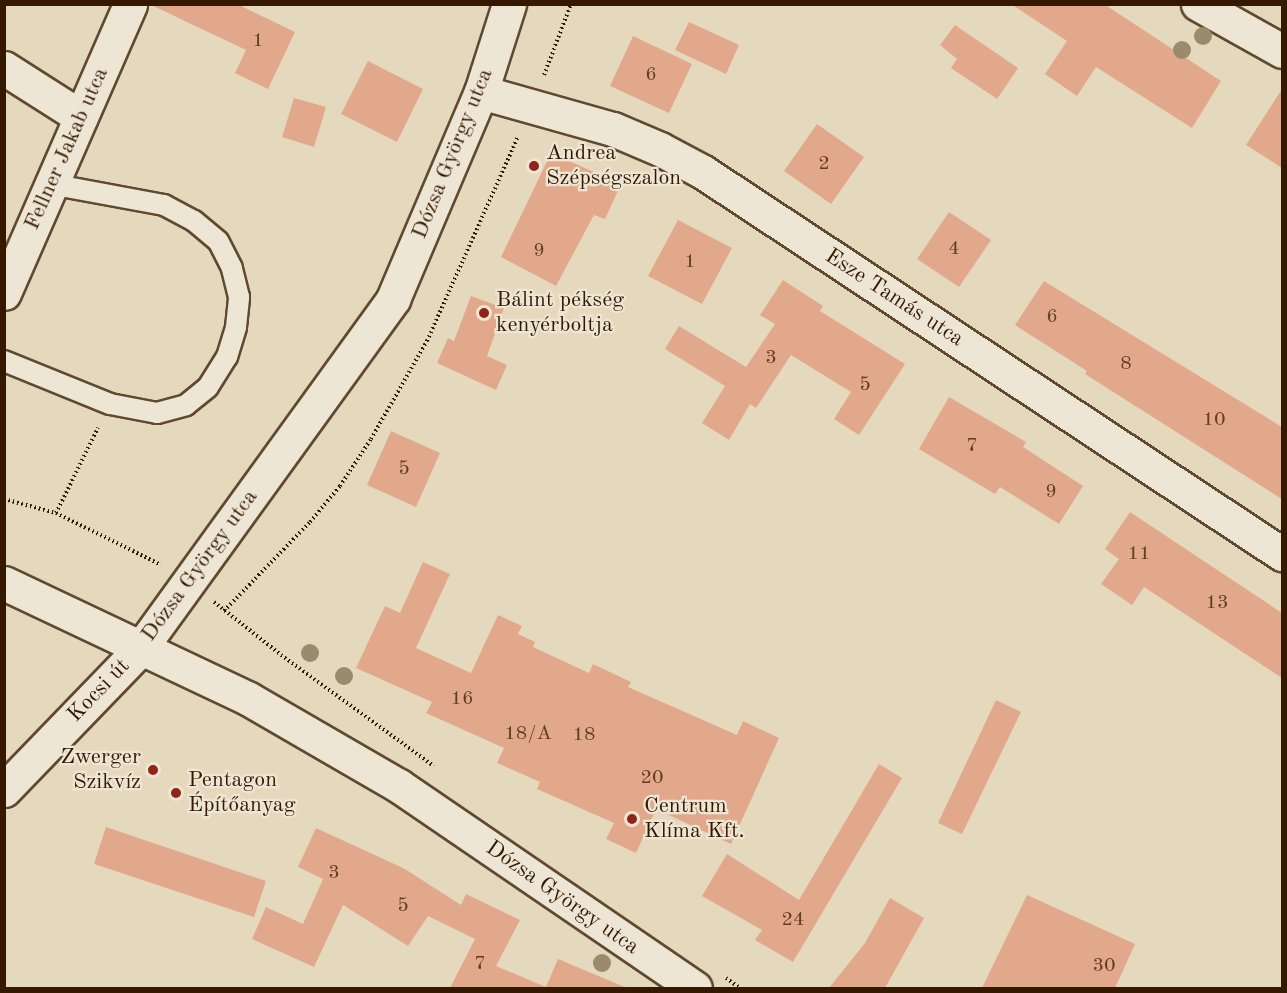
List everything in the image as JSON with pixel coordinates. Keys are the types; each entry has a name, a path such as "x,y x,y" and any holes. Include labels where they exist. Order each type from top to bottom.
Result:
{"street":[{"name":"Fellner Jakab utca","path":"4,293 130,4"},
{"name":"Dózsa György utca","path":"509,4 481,92 393,299 140,649 249,699 399,786 695,988"},
{"path":"1198,4 1282,51"},
{"path":"4,68 81,117"},
{"name":"Esze Tamás utca","path":"481,92 613,129 660,149 704,172 1282,554"},
{"name":"Kocsi út","path":"4,583 140,649 4,790"}],"lane":[{"path":"4,361 110,404 157,412 186,405 208,387 227,357 236,327 239,297 232,268 218,241 194,221 164,205 51,184"}],"path":[{"path":"224,611 325,504 370,439 427,341 532,105 571,4"},
{"path":"56,513 110,404"},
{"path":"4,499 56,513 192,580"}],"building":[{"path":"149,4 237,4 295,32 268,89 235,73 246,50"},
{"path":"1011,4 1104,4 1221,81 1192,128 1096,67 1077,96 1045,74 1067,41"},
{"path":"689,22 739,45 726,74 675,50"},
{"path":"955,25 1018,68 997,99 951,68 957,59 940,45"},
{"path":"633,36 692,64 669,113 610,86"},
{"path":"368,61 423,89 397,142 341,114"},
{"path":"1282,89 1282,168 1246,145"},
{"path":"294,98 326,107 314,147 282,137"},
{"path":"817,124 864,157 831,204 784,171"},
{"path":"551,153 621,184 605,219 594,215 556,286 501,257"},
{"path":"949,212 991,240 959,287 917,259"},
{"path":"678,220 732,248 702,304 648,276"},
{"path":"783,280 823,306 820,311 905,364 859,435 834,419 851,392 791,355 756,408 750,404 729,440 702,423 725,386 665,349 679,326 746,367 775,324 760,315"},
{"path":"1044,281 1282,427 1282,499 1085,374 1087,371 1015,325"},
{"path":"471,296 504,308 487,356 507,365 496,390 437,363 448,338 454,341"},
{"path":"949,397 1026,442 1023,447 1083,486 1059,524 1000,487 995,494 919,449"},
{"path":"391,431 440,453 416,507 367,485"},
{"path":"1130,512 1282,613 1282,678 1144,587 1132,605 1101,584 1119,559 1105,549"},
{"path":"423,562 450,574 416,648 471,673 498,615 522,626 518,634 535,642 533,647 589,673 593,664 631,682 628,687 737,735 743,721 779,738 731,844 656,809 636,853 606,839 614,823 537,789 540,782 497,763 504,748 426,713 432,702 356,668 385,606 400,613"},
{"path":"996,700 1021,712 962,834 938,823"},
{"path":"879,764 902,778 793,962 755,940 762,930 702,896 727,854 799,900"},
{"path":"106,827 266,881 254,917 94,864"},
{"path":"316,828 405,869 461,905 466,894 520,920 496,966 546,987 558,959 627,988 450,988 475,939 428,916 408,946 343,905 314,967 252,939 266,907 303,924 323,879 298,867"},
{"path":"1027,895 1135,944 1115,988 982,988"},
{"path":"890,898 924,918 885,988 829,988 865,943"}],"place":[{"name":"Andrea Szépségszalon","path":"534,166"},
{"name":"Bálint pékség kenyérboltja","path":"484,313"},
{"name":"Zwerger Szikvíz","path":"153,770"},
{"name":"Pentagon Építőanyag","path":"176,793"},
{"name":"Centrum Klíma Kft.","path":"632,819"}]}
